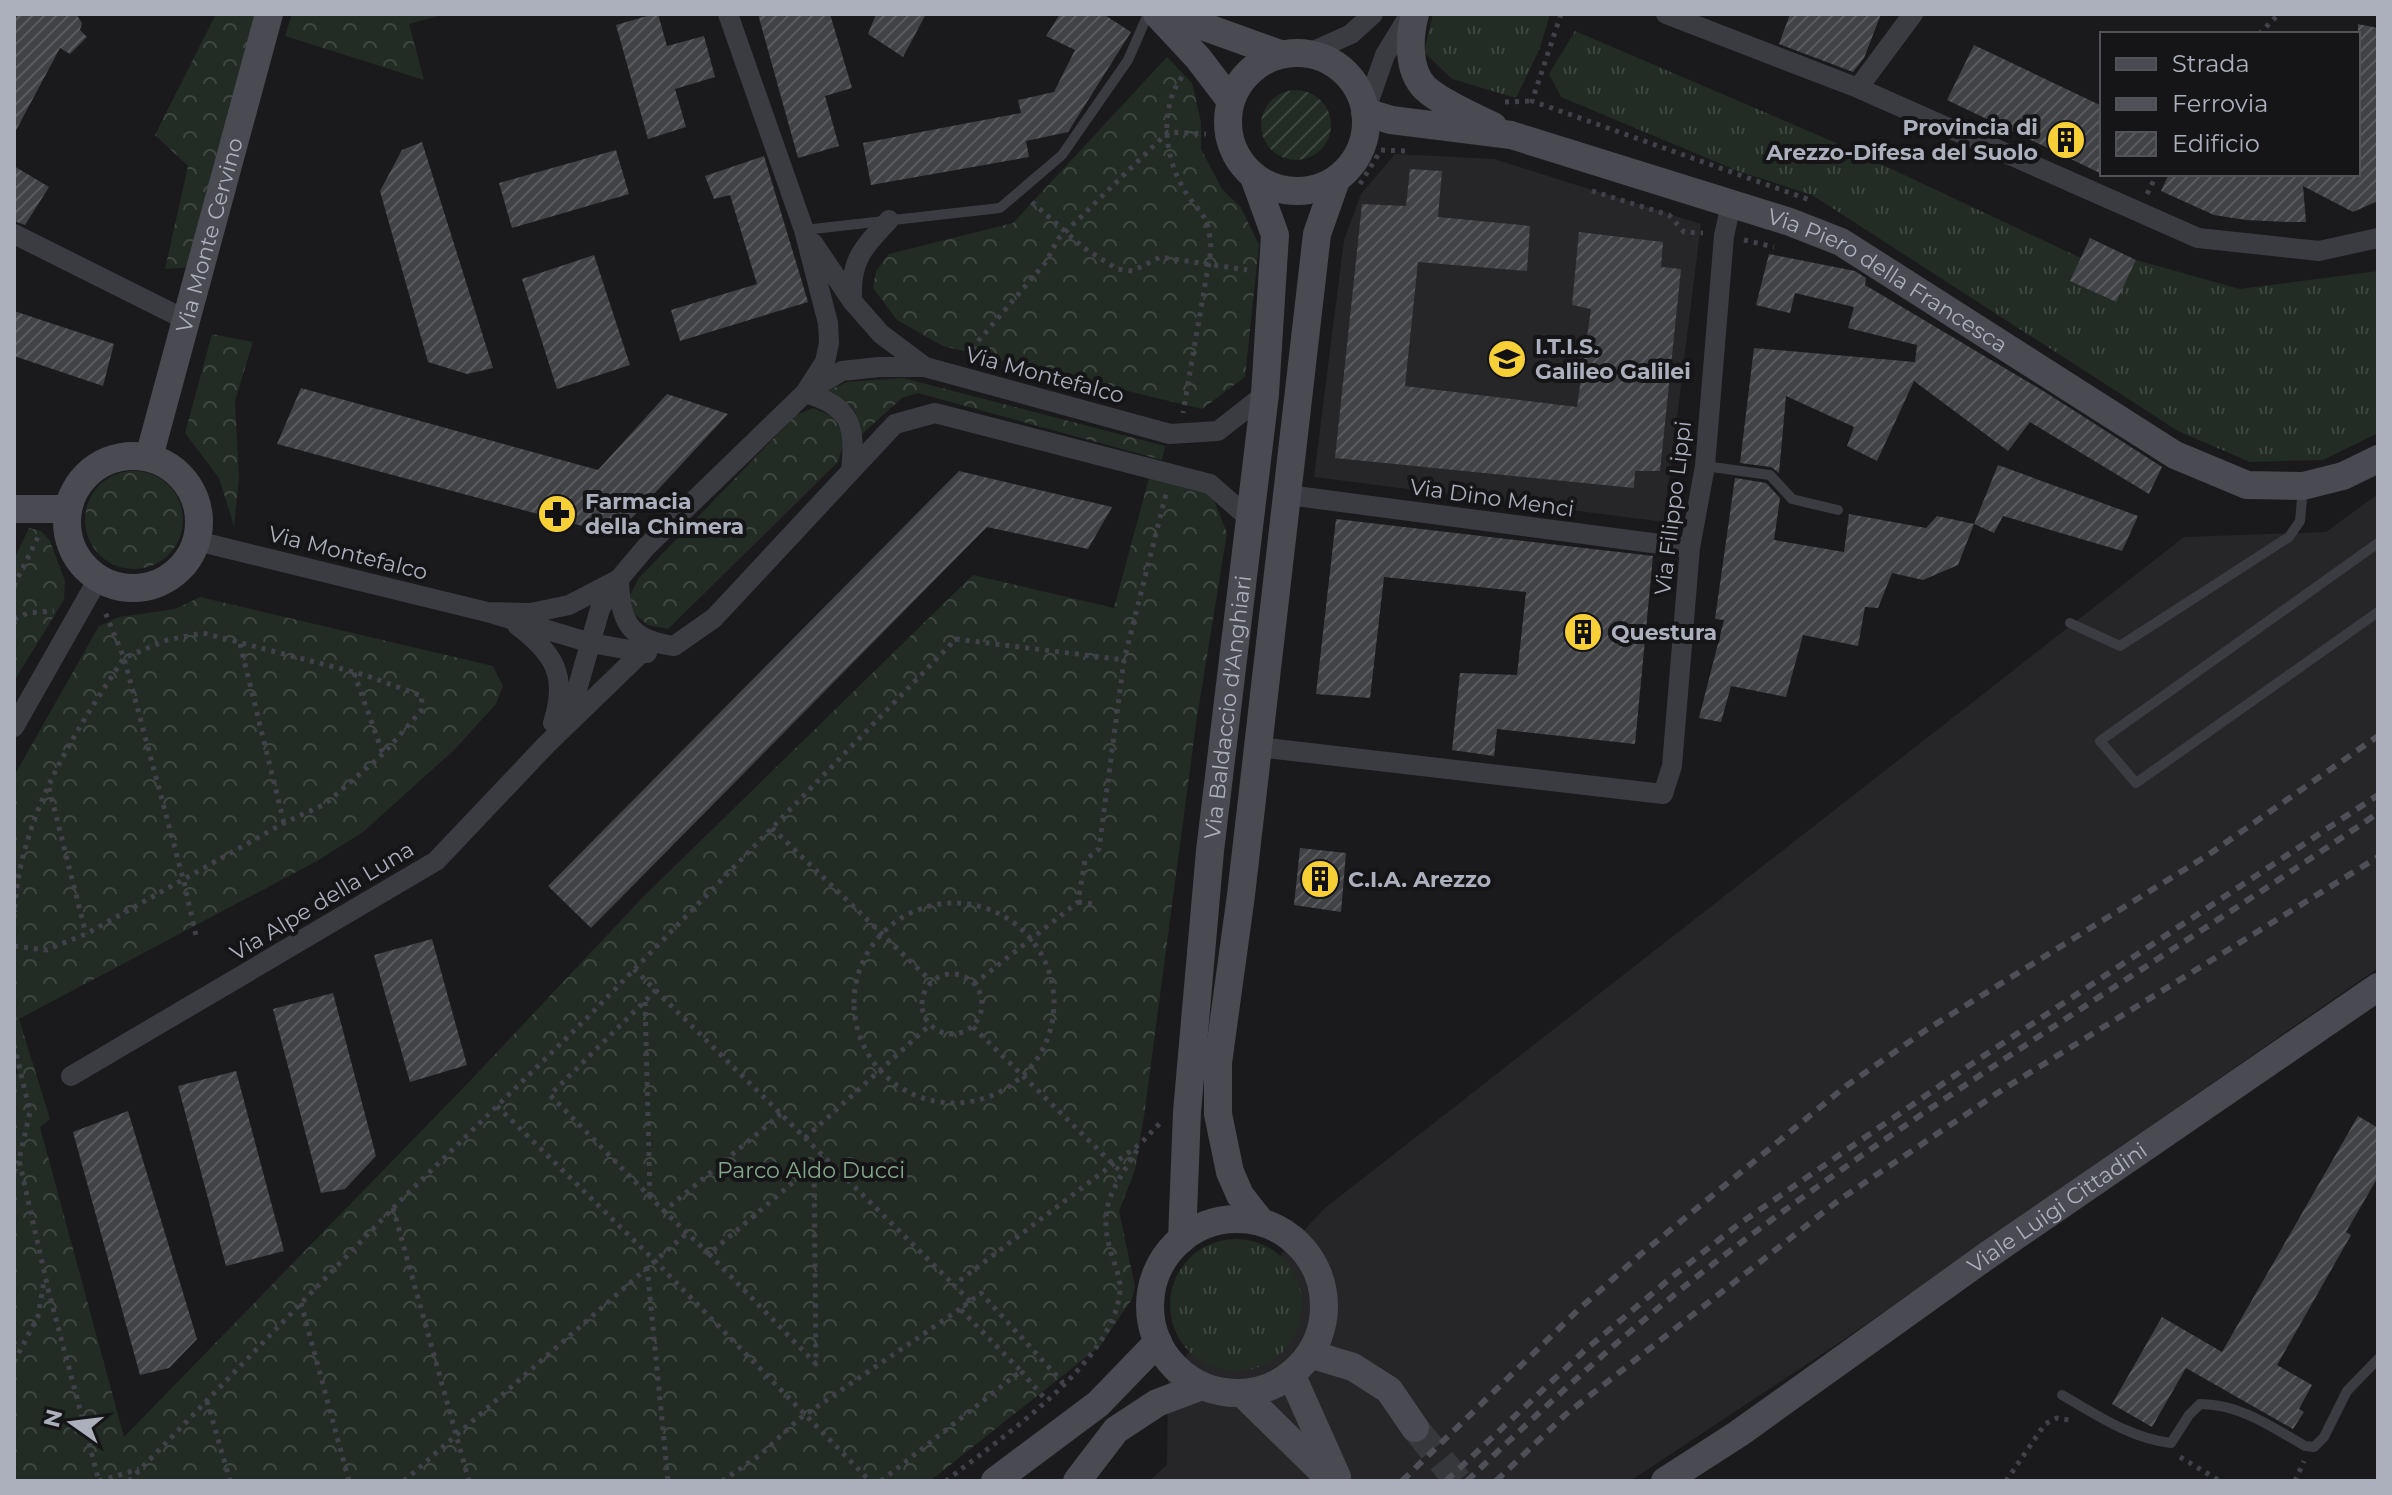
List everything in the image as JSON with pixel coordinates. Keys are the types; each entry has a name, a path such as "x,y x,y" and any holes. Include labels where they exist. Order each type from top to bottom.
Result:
{"main road":[{"name":"Via Monte Cervino","path":"149,457 269,14"},
{"path":"1157,14 1198,58 1230,100"},
{"path":"1169,14 1280,54"},
{"path":"1412,14 1412,61 1424,87 1511,135"},
{"path":"1309,53 1330,60 1347,74 1359,91 1366,131 1361,150 1351,166 1348,182 1295,192 1273,188 1254,177 1239,162 1230,143 1227,121 1230,100 1241,79 1259,63 1280,54 1309,53"},
{"name":"Via Piero della Francesca","path":"1365,112 1391,120 1511,135 1790,222 1841,242 2175,455 2247,485 2303,486 2343,476 2378,459"},
{"name":"Via Baldaccio d'Anghiari","path":"1182,1239 1187,1112 1210,851 1265,394 1275,235 1254,177"},
{"name":"Via Baldaccio d'Anghiari","path":"1261,1222 1240,1195 1230,1172 1218,1114 1218,1063 1317,234 1348,182"},
{"path":"128,455 149,457 169,465 185,480 196,498 200,520 197,541 181,567 157,585 137,589 116,587 98,579 82,566 72,549 67,529 68,509 75,489 98,466 128,455"},
{"path":"14,509 68,509"},
{"name":"Viale Luigi Cittadini","path":"1738,1434 1988,1255 2378,987"},
{"path":"1219,1221 1261,1222 1293,1239 1315,1267 1324,1302 1318,1338 1300,1364 1268,1387 1229,1393 1202,1386 1169,1360 1158,1342 1151,1315 1153,1286 1163,1261 1182,1239 1219,1221"},
{"path":"995,1481 1098,1404 1158,1342"},
{"path":"1300,1364 1353,1367 1389,1390 1415,1428"},
{"path":"1300,1364 1332,1469 1340,1481"},
{"path":"1077,1481 1116,1430 1157,1403 1202,1386"},
{"path":"1242,1393 1332,1481"},
{"path":"1690,1478 1738,1434"},
{"path":"1665,1481 1738,1434"}],"street":[{"path":"728,14 804,230 828,323 829,343 825,362 805,393 828,399 851,422 854,443 851,471"},
{"path":"1309,53 1351,34 1373,14"},
{"path":"1365,112 1385,55 1412,14"},
{"path":"1666,14 1858,88 2198,238 2319,251 2378,238"},
{"path":"1858,88 1913,14"},
{"name":"Via Filippo Lippi","path":"1258,747 1663,794 1672,766 1690,548 1705,466 1724,236 1731,204"},
{"path":"852,301 854,263 864,246 889,220"},
{"path":"804,230 852,301 881,334 925,367"},
{"path":"14,234 188,321"},
{"name":"Via Montefalco","path":"497,615 531,613 569,605 619,579 646,547 805,393 842,371 925,367 1170,434 1218,431 1265,394"},
{"name":"Via Montefalco","path":"197,541 497,615 640,654 659,653 674,646 714,618 895,424 935,413 1210,484 1250,519"},
{"name":"Via Dino Menci","path":"1288,495 1690,548"},
{"path":"14,727 98,579"},
{"path":"566,727 600,609 619,579"},
{"path":"619,579 620,605 625,619 649,643 674,646"},
{"name":"Via Montefalco","path":"497,615 536,639 554,662 561,699 547,744"},
{"name":"Via Alpe della Luna","path":"71,1076 436,861 547,744 640,654"}],"lane":[{"path":"804,230 1000,208 1062,155 1128,60 1148,14"},
{"path":"1705,466 1770,475 1792,499 1838,510"},
{"path":"2070,623 2120,646 2289,537 2300,521 2303,486"},
{"path":"2378,543 2100,741 2136,783 2378,612"},
{"path":"2062,1395 2134,1436 2151,1441 2171,1443 2200,1404 2222,1404 2248,1414 2305,1446 2314,1447 2324,1437 2347,1391 2378,1359"}],"path":[{"path":"2261,32 2279,14"},
{"path":"1183,414 1209,263 1210,228 1202,211 1181,186 1171,161 1168,132 1171,96 1185,74"},
{"path":"970,360 974,346 1046,262 1058,239 1168,132 1206,134"},
{"path":"1348,182 1381,150 1412,151"},
{"path":"1578,186 1669,215 1684,232 1724,236 1785,249 1790,222 1803,196"},
{"path":"1020,191 1084,248 1117,269 1133,271 1160,257 1260,272"},
{"path":"974,984 1078,902 1085,860 1099,849 1124,660 1167,490"},
{"path":"14,586 44,524"},
{"path":"14,619 28,613 63,610"},
{"path":"105,612 124,658 197,940"},
{"path":"14,918 19,874 58,764 124,658 167,640 203,633 354,673 422,696 421,711 383,754 325,804 284,823 184,882 86,934 46,950 14,946"},
{"path":"129,1481 393,1208 634,969 956,639 1124,660"},
{"path":"240,644 284,823"},
{"path":"354,673 383,754"},
{"path":"49,788 86,934"},
{"path":"772,828 932,982"},
{"path":"946,902 970,903 993,910 1014,922 1032,938 1044,956 1052,977 1054,1009 1048,1041 1023,1077 997,1095 966,1104 934,1102 904,1091 879,1071 865,1050 856,1026 853,1002 857,977 866,953 881,933 900,918 922,907 946,902"},
{"path":"1078,902 1093,904"},
{"path":"634,969 970,1301"},
{"path":"958,975 974,984 982,1001 982,1011 973,1027 955,1035 946,1034 930,1025 922,1008 923,998 932,982 940,977 958,975"},
{"path":"656,990 550,1095 816,1364 814,1164"},
{"path":"645,1001 650,1197"},
{"path":"805,1138 930,1025"},
{"path":"973,1027 1123,1174"},
{"path":"14,1045 30,1112 14,1172"},
{"path":"497,1106 655,1261 870,1481"},
{"path":"664,1211 781,1114"},
{"path":"946,1481 1046,1400 1082,1367 1104,1337 1118,1305 1121,1286 1109,1246 1106,1203 1141,1143 954,1285"},
{"path":"709,1254 823,1156"},
{"path":"19,1160 45,1276 99,1481 140,1469"},
{"path":"393,1208 469,1481"},
{"path":"404,1481 687,1233"},
{"path":"647,1267 668,1481"},
{"path":"14,1362 38,1316 45,1276"},
{"path":"722,1481 760,1455 806,1415 981,1293 1063,1383"},
{"path":"301,1303 349,1481"},
{"path":"960,1309 1046,1400"},
{"path":"881,1481 1021,1371"},
{"path":"207,1400 230,1481"},
{"path":"2006,1481 2045,1424 2057,1418 2077,1423"},
{"path":"2176,1456 2220,1481"}],"shaded area":[{"name":"I.T.I.S. Galileo Galilei","path":"1395,154 1494,159 1701,224 1664,522 1314,477 1344,240 1361,194"},
{"path":"2378,494 2378,968 1839,1343 1630,1481 1149,1481 1167,1465 1168,1375 1325,1208 2184,537 2326,532"}],"green space":[{"path":"216,14 257,14 192,267 165,269 188,166 155,135"},
{"path":"292,14 445,14 409,24 424,80 285,36"},
{"path":"1433,14 1550,14 1540,48 1516,98 1452,79 1424,52"},
{"path":"1575,31 1834,142 2081,258 2071,281 2115,302 2136,260 2240,289 2378,271 2378,433 2323,460 2250,462 2178,431 1812,195 1738,171 1561,97 1549,74"},
{"path":"1167,57 1192,83 1201,122 1201,149 1222,189 1241,208 1259,245 1245,377 1202,409 943,346 897,320 873,288 876,271 889,254 1013,223"},
{"path":"1303,90 1325,105 1331,125 1329,139 1321,150 1310,158 1289,160 1271,150 1263,139 1261,118 1271,100 1282,92"},
{"path":"212,334 253,342 235,401 239,478 234,526 219,478 185,433"},
{"path":"903,378 1165,446 1162,460 918,393 902,398 861,435 851,407 825,392 847,382"},
{"path":"813,408 834,417 845,439 838,462 668,629 648,625 631,611 629,597 639,578 796,415"},
{"path":"134,471 153,475 169,485 179,501 183,520 179,539 169,555 153,565 134,569 115,565 99,555 89,539 85,520 89,501 99,485 115,475"},
{"name":"Parco Aldo Ducci","path":"1149,478 1211,493 1227,533 1196,724 1144,1116 1135,1170 1119,1211 1135,1286 1132,1299 1100,1346 930,1481 14,1481 14,1075 18,1073 14,1062 14,776 99,626 119,617 175,609 200,597 493,666 503,686 496,704 454,750 363,832 317,861 19,1019 50,1119 40,1127 124,1437 467,1084 644,896 973,575 1114,608"},
{"path":"29,528 41,531 50,541 65,581 64,600 14,681 14,559"},
{"path":"1236,1239 1261,1244 1283,1258 1297,1280 1302,1305 1297,1330 1283,1352 1261,1366 1236,1371 1211,1366 1189,1352 1175,1330 1170,1305 1175,1280 1189,1258 1211,1244"}],"building":[{"path":"14,14 76,14 82,23 80,30 87,37 70,54 60,48 14,134"},
{"path":"658,14 667,46 704,36 715,77 675,89 686,127 648,139 616,25"},
{"path":"758,14 830,14 852,88 825,96 839,146 798,158"},
{"path":"876,14 926,14 903,57 868,34"},
{"path":"1060,14 1103,14 1131,32 1068,132 1026,141 1029,157 871,185 863,143 1021,113 1018,100 1054,92 1075,50 1046,36"},
{"path":"1790,14 1881,14 1864,58 1853,72 1779,44"},
{"path":"2358,24 2378,28 2378,201 2353,212 2303,186 2306,222 2289,222 2214,215 2161,191 2168,176 2360,176"},
{"name":"Provincia di Arezzo-Difesa del Suolo","path":"1974,45 2100,105 2100,173 1947,100"},
{"path":"422,142 493,368 467,374 428,362 380,191 402,150"},
{"path":"616,150 629,194 512,228 499,183"},
{"path":"764,156 808,302 680,341 671,310 757,284 730,195 714,199 705,176"},
{"path":"14,166 49,187 25,225 14,221"},
{"path":"1410,169 1442,171 1438,217 1530,226 1527,271 1418,262 1405,386 1577,407 1591,309 1572,305 1579,232 1663,242 1661,267 1681,269 1660,471 1635,471 1634,488 1335,458 1362,204 1406,206"},
{"path":"2090,238 2136,260 2116,302 2070,281"},
{"path":"1769,254 1855,271 1866,278 1865,285 2045,392 2162,467 2149,494 2030,422 2008,451 1914,381 1877,461 1847,446 1854,427 1786,396 1779,473 1771,467 1740,463 1754,348 1915,362 1917,345 1848,328 1854,307 1795,293 1790,313 1756,305"},
{"path":"594,255 630,365 557,389 522,279"},
{"path":"14,311 114,344 103,386 14,356"},
{"path":"301,388 598,470 667,394 728,414 616,535 277,444"},
{"path":"1998,465 2138,516 2122,551 2003,516 1994,533 1974,524"},
{"path":"959,471 1112,507 1088,549 987,527 591,928 548,886"},
{"path":"1735,478 1766,483 1780,498 1774,540 1844,552 1849,514 1926,528 1937,516 1974,524 1958,565 1923,580 1892,573 1878,608 1865,607 1858,646 1803,635 1786,697 1731,686 1721,722 1699,718 1724,620 1715,619"},
{"name":"Questura","path":"1336,519 1653,556 1635,744 1497,729 1494,756 1452,750 1460,673 1517,675 1526,592 1384,577 1370,698 1316,694"},
{"name":"C.I.A. Arezzo","path":"1300,848 1346,853 1341,912 1294,905"},
{"path":"432,939 467,1065 410,1082 374,955"},
{"path":"333,993 376,1156 345,1189 321,1193 273,1009"},
{"path":"236,1071 284,1251 226,1266 178,1086"},
{"path":"128,1111 197,1339 169,1368 140,1375 73,1132"},
{"path":"2358,1116 2378,1128 2378,1177 2346,1232 2351,1235 2277,1365 2312,1385 2299,1409 2304,1412 2293,1429 2186,1368 2152,1427 2112,1404 2162,1317 2222,1352"}],"tunnel":[{"path":"1415,1428 1458,1481"}],"railway":[{"path":"1402,1481 1578,1310 1641,1254 1846,1086 1926,1030 2208,855 2378,736"},
{"path":"1446,1481 1584,1351 1739,1224 1976,1061 2378,795"},
{"path":"1467,1481 1605,1354 1751,1235 1983,1073 2378,813"},
{"path":"1496,1481 1565,1415 1839,1200 2005,1088 2378,857"}],"place":[{"name":"Provincia di Arezzo-Difesa del Suolo","path":"2066,140"},
{"name":"I.T.I.S. Galileo Galilei","path":"1507,359"},
{"name":"Farmacia della Chimera","path":"557,514"},
{"name":"Questura","path":"1583,632"},
{"name":"C.I.A. Arezzo","path":"1320,879"}]}
